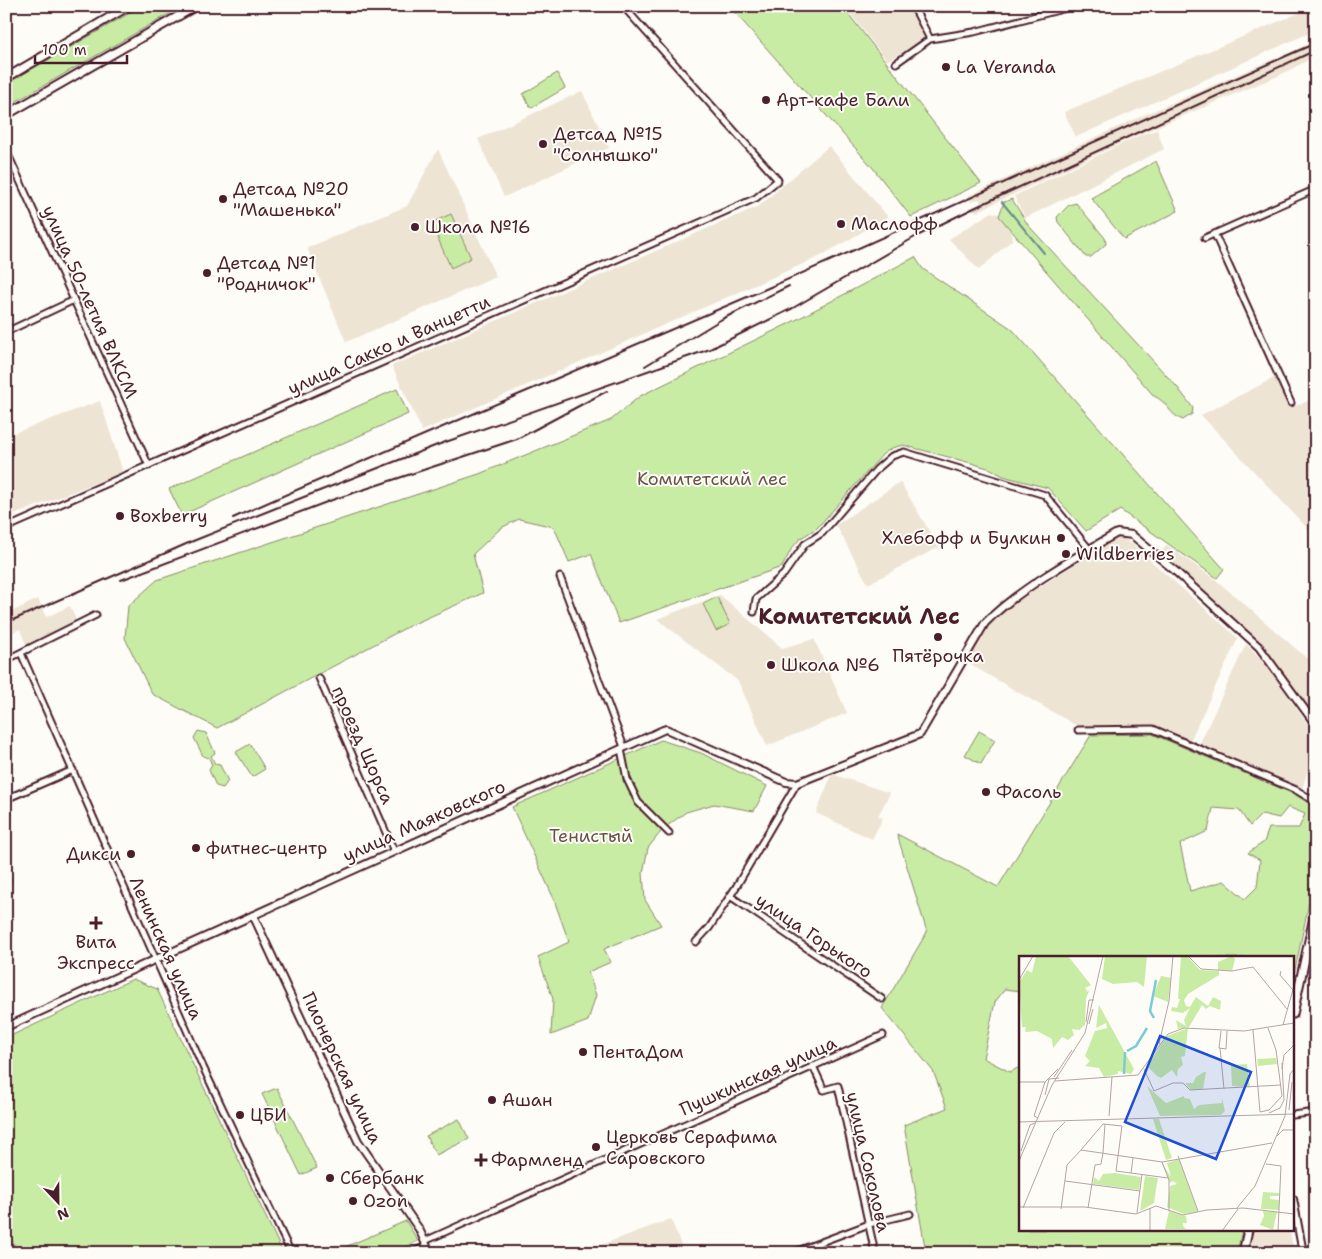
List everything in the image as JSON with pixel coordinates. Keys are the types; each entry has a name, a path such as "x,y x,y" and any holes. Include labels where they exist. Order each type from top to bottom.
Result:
{"main road":[{"path":"6,78 129,6"},
{"path":"6,115 196,6"},
{"path":"1294,1009 1316,908"},
{"path":"1243,1253 1248,1232"}],"street":[{"name":"улица Сакко и Ванцетти","path":"6,528 756,198 778,180 623,6"},
{"path":"913,6 930,39"},
{"path":"896,63 930,39 974,32 1074,6"},
{"name":"улица 50-летия ВЛКСМ","path":"6,150 149,466"},
{"path":"1205,238 1316,190"},
{"path":"1215,234 1291,403"},
{"path":"6,332 74,300"},
{"path":"754,612 756,599 784,574 805,544 822,533 876,470 892,456 904,452 1045,495 1090,550"},
{"path":"696,942 730,896 797,783 920,734 973,639 984,623 995,612 1032,586 1117,533 1132,535 1258,647 1316,725"},
{"path":"560,577 622,748 626,779 638,802 669,832"},
{"path":"6,660 96,615"},
{"name":"Ленинская улица","path":"21,653 203,1067 291,1253"},
{"name":"проезд Щорса","path":"319,678 394,851"},
{"name":"улица Маяковского","path":"6,1027 666,729 786,782 797,783"},
{"path":"1078,730 1153,730 1296,790 1316,802"},
{"path":"6,799 73,770"},
{"name":"улица Горького","path":"730,896 882,998"},
{"name":"Пионерская улица","path":"253,915 358,1141 426,1243 430,1253"},
{"name":"Пушкинская улица","path":"410,1253 426,1243 882,1035"},
{"name":"улица Соколова","path":"813,1066 824,1090 838,1086 875,1253"},
{"path":"1294,1115 1316,1112"},
{"path":"1294,1205 1302,1253"},
{"path":"792,1253 869,1224 910,1214"},
{"path":"6,1244 10,1253"}],"shaded area":[{"path":"844,6 912,6 928,38 887,61"},
{"path":"1316,6 1316,30 1076,137 1064,112"},
{"path":"1316,41 1316,56 1278,76 1142,133 976,212 973,207 981,203 979,199 971,202 968,196 1146,114"},
{"name":"Детсад №15 \"Солнышко\"","path":"582,91 609,148 504,197 478,139"},
{"path":"1157,130 1164,149 1025,218 1014,196 1142,134"},
{"path":"829,146 888,217 819,257 422,431 392,366 759,206"},
{"name":"Школа №16","path":"438,149 496,277 346,342 307,248 407,206"},
{"path":"992,212 1005,216 1013,239 979,270 949,239"},
{"path":"1276,377 1295,406 1316,398 1316,525 1308,529 1201,415"},
{"path":"100,401 123,472 6,518 6,436"},
{"path":"900,482 939,547 868,584 836,525"},
{"path":"1116,538 1122,538 1133,545 1238,638 1190,741 1153,725 1077,726 964,661 976,640 995,615"},
{"path":"1167,545 1216,580 1316,666 1315,716 1261,644 1160,553"},
{"name":"Школа №6","path":"720,595 782,648 814,639 847,713 767,746 738,681 657,619"},
{"path":"38,599 46,617 70,606 76,620 26,645 20,629 6,635 6,605 9,613"},
{"path":"1246,644 1264,662 1316,736 1316,745 1302,789 1199,745"},
{"path":"832,774 890,793 878,816 883,818 872,839 816,813"},
{"path":"671,1219 684,1253 579,1253 585,1251"},
{"path":"1253,1232 1290,1232 1294,1253 1248,1253"}],"green space":[{"path":"142,6 183,6 6,107 6,84"},
{"path":"729,6 842,6 981,183 911,217 873,168"},
{"path":"557,73 565,88 531,108 523,94"},
{"path":"1156,161 1178,211 1124,239 1091,198"},
{"path":"1012,199 1028,225 1178,388 1193,408 1192,414 1183,420 1178,418 1154,396 999,216 1004,202"},
{"path":"1076,203 1105,238 1106,244 1091,257 1086,257 1058,222 1057,217 1069,205"},
{"path":"451,214 471,258 451,268 431,223"},
{"name":"Комитетский лес","path":"915,257 923,269 1012,329 1224,569 1217,578 1120,510 1086,531 1048,488 1003,476 991,469 971,463 903,445 892,448 883,454 817,528 801,538 792,548 782,567 619,623 591,554 569,562 554,527 519,519 501,528 473,554 483,593 409,626 217,728 152,694 125,638 128,606 157,580 479,474 611,420 640,396 790,323"},
{"path":"397,389 408,414 182,515 169,489"},
{"path":"717,597 730,624 716,631 703,604"},
{"path":"198,731 206,733 215,753 211,756 215,764 220,765 228,781 223,788 216,786 209,770 212,765 209,758 203,756 194,738"},
{"path":"979,731 995,740 981,764 965,755"},
{"path":"1152,734 1294,794 1316,808 1316,869 1294,974 1294,956 1019,956 1019,991 1005,989 995,1002 983,1058 1010,1072 1019,1068 1019,1232 1242,1232 1237,1253 926,1253 904,1125 947,1108 933,1071 882,1008 927,932 897,834 998,887 1091,735","holes":["1288,807 1305,814 1299,828 1269,828 1264,842 1248,853 1260,860 1257,887 1245,899 1224,881 1190,891 1180,844 1208,831 1213,808 1239,810 1250,826 1262,814 1279,818"]},
{"name":"Тенистый","path":"661,740 701,753 767,786 754,811 714,804 686,812 663,829 648,848 643,873 645,900 661,925 604,949 611,962 588,972 596,995 588,1021 551,1035 553,999 538,957 569,942 553,897 512,807"},
{"path":"250,744 265,769 252,777 236,752"},
{"path":"133,979 157,989 283,1253 18,1253 6,1227 6,1038"},
{"path":"277,1088 317,1168 301,1175 262,1094"},
{"path":"459,1119 469,1139 436,1155 426,1136"},
{"path":"406,1221 418,1241 393,1253 339,1253 338,1250"}],"waterway":[{"path":"1002,202 1044,253"}],"railway":[{"path":"233,518 775,285 1309,46"},
{"path":"6,623 193,541 440,444 710,349 793,308 915,237 1316,50"},
{"path":"645,366 722,319 789,286"},
{"path":"121,580 332,500 517,439 607,391"}],"place":[{"name":"La Veranda","path":"946,67"},
{"name":"Арт-кафе Бали","path":"766,100"},
{"name":"Детсад №15 \"Солнышко\"","path":"543,144"},
{"name":"Детсад №20 \"Машенька\"","path":"223,199"},
{"name":"Маслофф","path":"841,224"},
{"name":"Школа №16","path":"415,227"},
{"name":"Детсад №1 \"Родничок\"","path":"207,273"},
{"name":"Boxberry","path":"120,516"},
{"name":"Хлебофф и Булкин","path":"1061,538"},
{"name":"Wildberries","path":"1066,554"},
{"name":"Пятёрочка","path":"938,637"},
{"name":"Школа №6","path":"771,665"},
{"name":"Фасоль","path":"986,792"},
{"name":"фитнес-центр","path":"196,848"},
{"name":"Дикси","path":"131,854"},
{"name":"Вита Экспресс","path":"96,923"},
{"name":"ПентаДом","path":"583,1052"},
{"name":"Ашан","path":"492,1100"},
{"name":"ЦБИ","path":"240,1115"},
{"name":"Церковь Серафима Саровского","path":"596,1147"},
{"name":"Фармленд","path":"481,1160"},
{"name":"Сбербанк","path":"330,1178"},
{"name":"Ozon","path":"353,1201"}],"district":[{"name":"Комитетский Лес","path":"859,616"}]}
